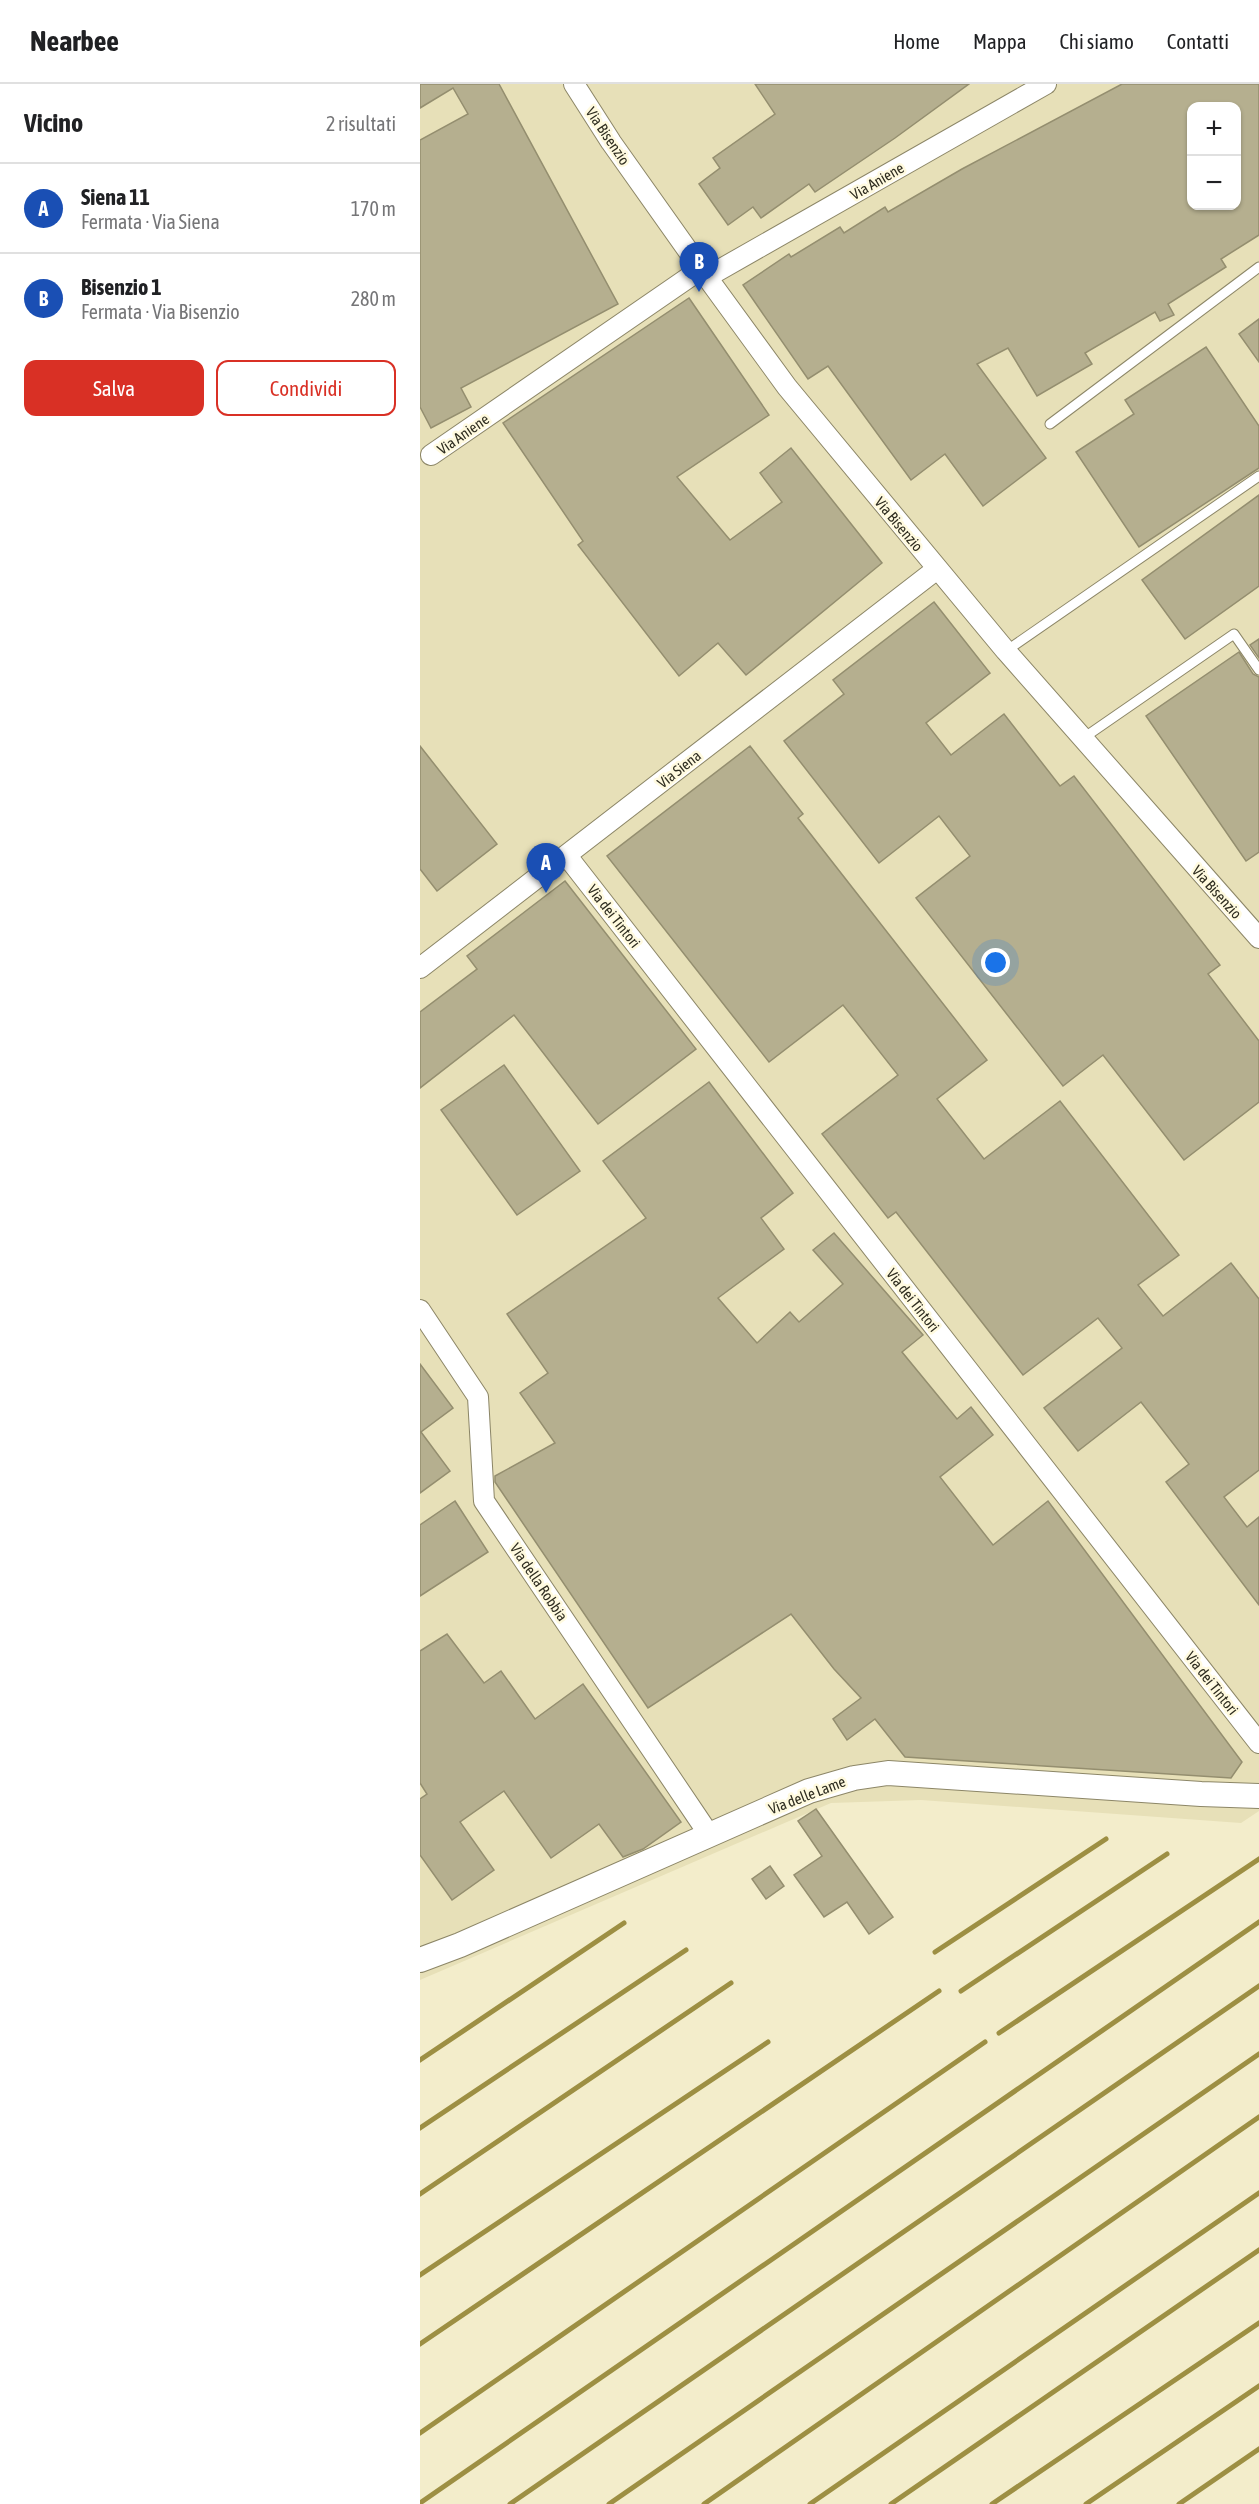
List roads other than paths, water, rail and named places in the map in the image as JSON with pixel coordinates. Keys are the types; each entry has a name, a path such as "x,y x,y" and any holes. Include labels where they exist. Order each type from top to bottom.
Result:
{"street":[{"name":"Via Bisenzio","path":"574,84 611,142 788,387 937,569 1082,740 1259,938"},
{"name":"Via Aniene","path":"431,455 704,273 1046,84"},
{"name":"Via Siena","path":"420,968 937,569"},
{"name":"Via dei Tintori","path":"567,856 1259,1743"},
{"name":"Via della Robbia","path":"420,1310 478,1397 484,1501 710,1836"},
{"name":"Via delle Lame","path":"420,1960 710,1836 809,1791 854,1778 888,1773 1259,1796"}],"lane":[{"path":"1050,424 1259,267"},
{"path":"1006,651 1259,476"},
{"path":"1082,740 1234,634 1259,670"}],"waterway":[{"path":"935,1952 1106,1839"},
{"path":"961,1991 1167,1854"},
{"path":"999,2033 1259,1859"},
{"path":"420,2503 1259,1922"},
{"path":"420,2060 624,1923"},
{"path":"420,2128 686,1950"},
{"path":"420,2194 731,1983"},
{"path":"510,2504 1259,1986"},
{"path":"420,2344 939,1991"},
{"path":"420,2275 768,2042"},
{"path":"420,2433 985,2042"},
{"path":"609,2504 1259,2054"},
{"path":"704,2504 1259,2117"},
{"path":"810,2504 1259,2193"},
{"path":"891,2504 1259,2250"},
{"path":"992,2504 1259,2323"},
{"path":"1086,2504 1259,2386"},
{"path":"1179,2504 1259,2449"}],"place":[{"name":"Bisenzio 1","path":"699,292"},
{"name":"Siena 11","path":"546,893"}]}
